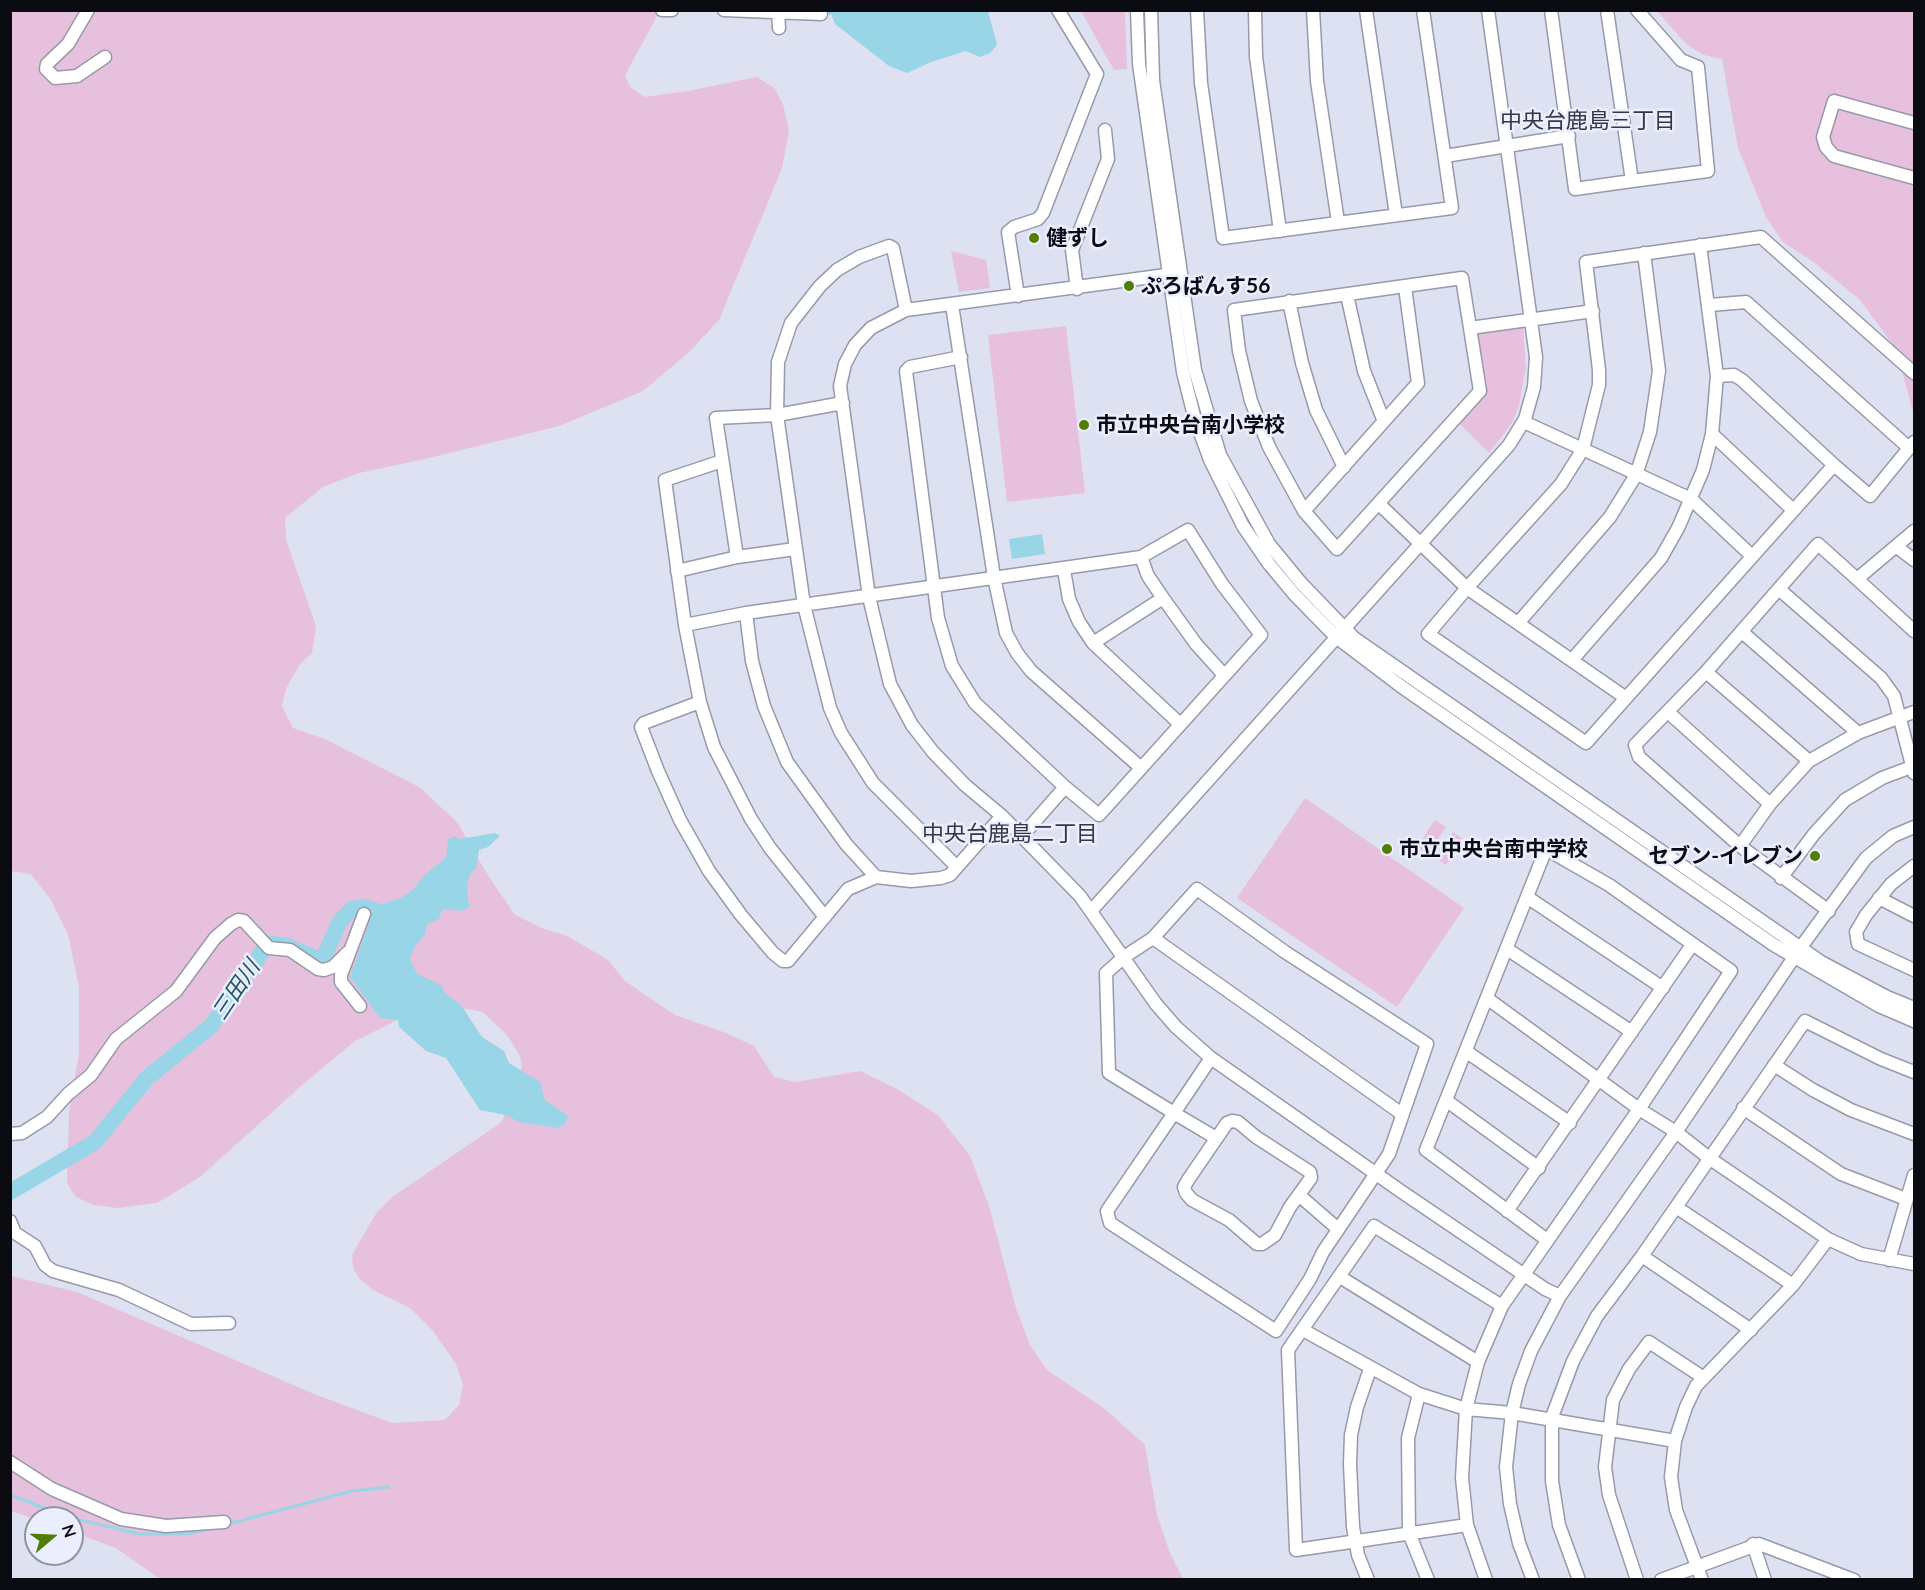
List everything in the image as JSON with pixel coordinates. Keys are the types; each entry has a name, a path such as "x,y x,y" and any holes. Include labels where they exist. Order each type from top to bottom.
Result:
{"street":[{"path":"88,10 68,44 47,64 46,69 55,78 77,76 105,57"},
{"path":"662,10 672,10"},
{"path":"724,10 821,14"},
{"path":"1018,296 1008,232 1014,227 1038,219 1043,213 1097,74 1058,10"},
{"path":"1137,10 1138,64 1183,372 1194,416 1210,460 1243,526 1269,564 1294,594 1402,687 1774,945 1821,962 1887,997 1914,1008"},
{"path":"1150,10 1153,80 1195,370 1220,455 1269,544 1340,633"},
{"path":"1197,10 1201,83 1223,238 1452,208 1424,10"},
{"path":"1255,10 1256,57 1280,231"},
{"path":"1313,10 1317,81 1338,222"},
{"path":"1366,10 1396,215"},
{"path":"1091,911 1509,444 1524,422 1536,373 1531,319 1488,10"},
{"path":"1551,10 1575,189 1708,171 1698,68 1681,60 1637,10"},
{"path":"1610,11 1632,181"},
{"path":"778,12 778,28"},
{"path":"1914,123 1834,101 1823,137 1826,147 1834,156 1914,178"},
{"path":"1077,289 1072,250 1108,159 1105,130"},
{"path":"1445,156 1569,136"},
{"path":"1834,465 1586,743 1428,634 1561,484 1583,449 1599,385 1593,311 1586,262 1761,237 1914,373"},
{"path":"1572,660 1661,558 1704,470 1712,434 1717,376 1701,245"},
{"path":"906,310 892,248 889,246 859,257 837,270 820,286 790,323 778,362 777,415 804,605 830,708 845,740 873,783 957,867"},
{"path":"1519,622 1610,517 1636,474 1650,432 1659,371 1644,253"},
{"path":"1181,273 1077,289 906,310 871,328 855,345 845,364 840,386 869,597 890,684 912,725 965,785 1002,816 1054,867 1091,911 1156,1004 1211,1058 1523,1274 1560,1296"},
{"path":"1462,278 1480,391 1337,549 1304,511 1269,447 1251,401 1239,351 1234,310 1405,287 1462,278"},
{"path":"1304,511 1383,419 1418,383 1405,287"},
{"path":"1347,295 1364,371 1383,419"},
{"path":"1289,301 1302,363 1316,410 1344,467"},
{"path":"1710,305 1746,302 1912,445 1870,496 1743,380 1734,375 1717,376"},
{"path":"952,305 1000,616 1017,653 1031,671 1140,767"},
{"path":"1470,328 1593,311"},
{"path":"685,625 746,613 932,588 994,577 1064,570 1141,557 1188,530 1222,584 1261,635 1099,815 990,718 962,684 946,648 932,588 906,371 910,367 961,357"},
{"path":"738,557 716,418 777,415 843,403"},
{"path":"1524,422 1691,499 1752,556"},
{"path":"1712,434 1793,510"},
{"path":"722,461 665,480 685,625 700,702 714,747 751,819 770,848 825,917"},
{"path":"1379,504 1467,588 1626,698"},
{"path":"1857,579 1898,547 1914,531"},
{"path":"1830,911 1781,878 1740,846 1639,757 1635,745 1706,672 1818,544 1914,631"},
{"path":"1898,547 1914,560"},
{"path":"677,571 738,557 795,549"},
{"path":"1141,557 1148,576 1163,598 1196,644 1224,675"},
{"path":"1064,570 1072,607 1078,622 1093,643 1180,724"},
{"path":"1780,590 1881,678 1893,696 1914,769 1862,789 1845,800 1814,834 1781,878"},
{"path":"1093,643 1163,598"},
{"path":"746,613 752,661 764,706 787,762 846,844 876,877"},
{"path":"1742,632 1858,733"},
{"path":"1706,672 1809,761"},
{"path":"700,702 644,723 641,727 680,820 709,871 741,915 773,953 783,961 788,961 848,890 876,877 911,881 950,875 1002,816"},
{"path":"1668,712 1770,804"},
{"path":"1740,846 1770,804 1809,761 1858,733 1914,712"},
{"path":"1022,836 1065,787"},
{"path":"1533,1580 1519,1543 1510,1504 1506,1467 1512,1413 1519,1384 1531,1351 1560,1296 1676,1132 1798,952 1830,911 1866,858 1893,836 1914,828"},
{"path":"1486,1580 1467,1526 1462,1478 1466,1409 1478,1362 1502,1306 1639,1109 1731,971 1609,885 1546,849 1426,1150 1506,1212 1547,1240"},
{"path":"1914,866 1891,884 1856,932 1858,944 1914,970"},
{"path":"1211,1058 1174,1113 1107,1211 1110,1223 1276,1331 1310,1279 1338,1229 1389,1154 1427,1044 1285,952 1197,889 1153,938 1124,957 1106,973 1109,1073 1174,1113 1216,1138"},
{"path":"1527,897 1663,988"},
{"path":"1879,898 1914,916"},
{"path":"360,1006 341,982 341,975 364,914"},
{"path":"10,1134 22,1133 47,1117 68,1094 91,1075 116,1039 176,991 221,930 238,920 244,921 267,946 290,950 318,969 324,970 338,963 348,952"},
{"path":"1153,938 1402,1114"},
{"path":"1506,1212 1539,1168 1692,945"},
{"path":"1507,950 1632,1032"},
{"path":"1798,952 1879,1005 1914,1021"},
{"path":"1488,999 1639,1109 1676,1132 1708,1158 1828,1239 1861,1254 1914,1264"},
{"path":"1579,1580 1559,1525 1552,1480 1552,1422 1573,1360 1597,1316 1642,1256 1804,1021 1881,1059 1914,1072"},
{"path":"1467,1052 1570,1123"},
{"path":"1773,1065 1851,1110 1914,1134"},
{"path":"1447,1101 1539,1168"},
{"path":"1743,1108 1841,1174 1906,1199"},
{"path":"1238,1122 1256,1137 1310,1172 1311,1178 1300,1196 1290,1206 1275,1235 1262,1244 1257,1244 1229,1220 1192,1200 1184,1187 1216,1138 1227,1123 1238,1122"},
{"path":"1889,1260 1914,1174"},
{"path":"1300,1196 1338,1229"},
{"path":"1676,1207 1793,1285"},
{"path":"10,1221 15,1233 35,1246 45,1265 53,1271 119,1290 191,1324 229,1323"},
{"path":"1467,1526 1355,1541 1298,1552 1296,1550 1288,1350 1374,1226 1502,1306"},
{"path":"1702,1580 1676,1510 1671,1477 1675,1441 1686,1407 1696,1386 1793,1285 1828,1239"},
{"path":"1642,1256 1751,1330"},
{"path":"1340,1277 1478,1362"},
{"path":"1303,1330 1419,1394 1466,1409 1512,1413 1552,1422 1675,1441"},
{"path":"1637,1580 1609,1495 1605,1467 1613,1400 1629,1369 1649,1342 1704,1378"},
{"path":"1368,1580 1355,1541 1351,1435 1357,1407 1370,1369"},
{"path":"1419,1394 1408,1438 1409,1533 1428,1580"},
{"path":"10,1462 52,1489 121,1520 166,1526 224,1522"},
{"path":"1753,1544 1765,1580"},
{"path":"1661,1580 1753,1544 1759,1544 1827,1575 1854,1580"}],"shaded area":[{"path":"11,11 660,11 625,75 630,87 645,97 757,77 774,88 783,104 789,131 782,168 719,320 688,353 643,391 559,426 359,473 323,487 285,518 286,540 316,626 312,653 300,664 286,688 282,706 293,728 325,739 419,787 457,822 487,874 515,915 542,928 567,936 608,960 625,981 675,1015 726,1033 754,1046 774,1077 795,1082 860,1071 897,1089 938,1115 970,1156 989,1206 1016,1308 1030,1345 1047,1370 1105,1409 1145,1445 1157,1515 1170,1553 1183,1579 160,1579 116,1548 84,1536 84,1506 24,1506 24,1515 11,1511 11,1276 77,1292 314,1394 392,1423 445,1420 459,1405 463,1385 456,1364 433,1331 410,1308 373,1290 359,1278 353,1268 352,1255 377,1212 392,1197 502,1122 522,1067 520,1056 507,1035 483,1012 462,1008 412,1013 355,1041 200,1177 157,1203 117,1208 93,1205 76,1197 67,1183 69,1113 79,1053 79,987 68,934 51,900 31,874 11,871"},
{"path":"1081,11 1125,11 1127,69 1114,70"},
{"path":"1657,11 1914,11 1914,415 1896,349 1860,300 1815,263 1783,242 1766,217 1738,148 1722,59 1704,55 1686,44"},
{"path":"951,251 986,260 990,288 959,292"},
{"path":"1066,326 1085,493 1007,502 988,335"},
{"path":"1523,326 1526,367 1519,406 1512,423 1489,453 1459,423 1483,396 1475,334 1479,329"},
{"path":"1305,798 1464,908 1397,1007 1237,898"},
{"path":"1435,820 1446,827 1428,854 1417,847"},
{"path":"1453,832 1463,839 1446,865 1436,858"}],"water":[{"path":"830,11 988,11 997,45 990,53 980,57 966,51 931,62 907,73 889,66 835,24"},
{"path":"1042,534 1045,554 1012,559 1009,539"},
{"path":"495,833 500,836 488,847 479,850 476,869 471,872 467,883 468,901 471,906 461,911 442,909 439,919 426,925 425,934 415,946 410,959 417,974 441,985 445,993 461,1005 482,1037 504,1051 509,1063 540,1082 545,1100 568,1116 565,1124 557,1128 519,1122 506,1115 480,1110 446,1058 426,1051 399,1027 398,1020 380,1018 350,977 374,909 401,898 414,889 424,875 446,858 448,839 454,836 461,839"}],"waterway":[{"path":"826,10 830,13"},
{"name":"三田川","path":"10,1192 95,1142 147,1078 211,1026 264,949 270,944 285,945 322,961 340,921 352,909 365,907 393,917"},
{"path":"228,1524 352,1491 389,1487"},
{"path":"10,1495 39,1506"},
{"path":"84,1521 139,1534 188,1534 207,1529"}],"place":[{"name":"健ずし","path":"1034,238"},
{"name":"ぷろばんす56","path":"1129,286"},
{"name":"市立中央台南小学校","path":"1084,425"},
{"name":"市立中央台南中学校","path":"1387,849"},
{"name":"セブン-イレブン","path":"1815,856"}],"district":[{"name":"中央台鹿島三丁目","path":"1588,121"},
{"name":"中央台鹿島二丁目","path":"1010,834"}]}
